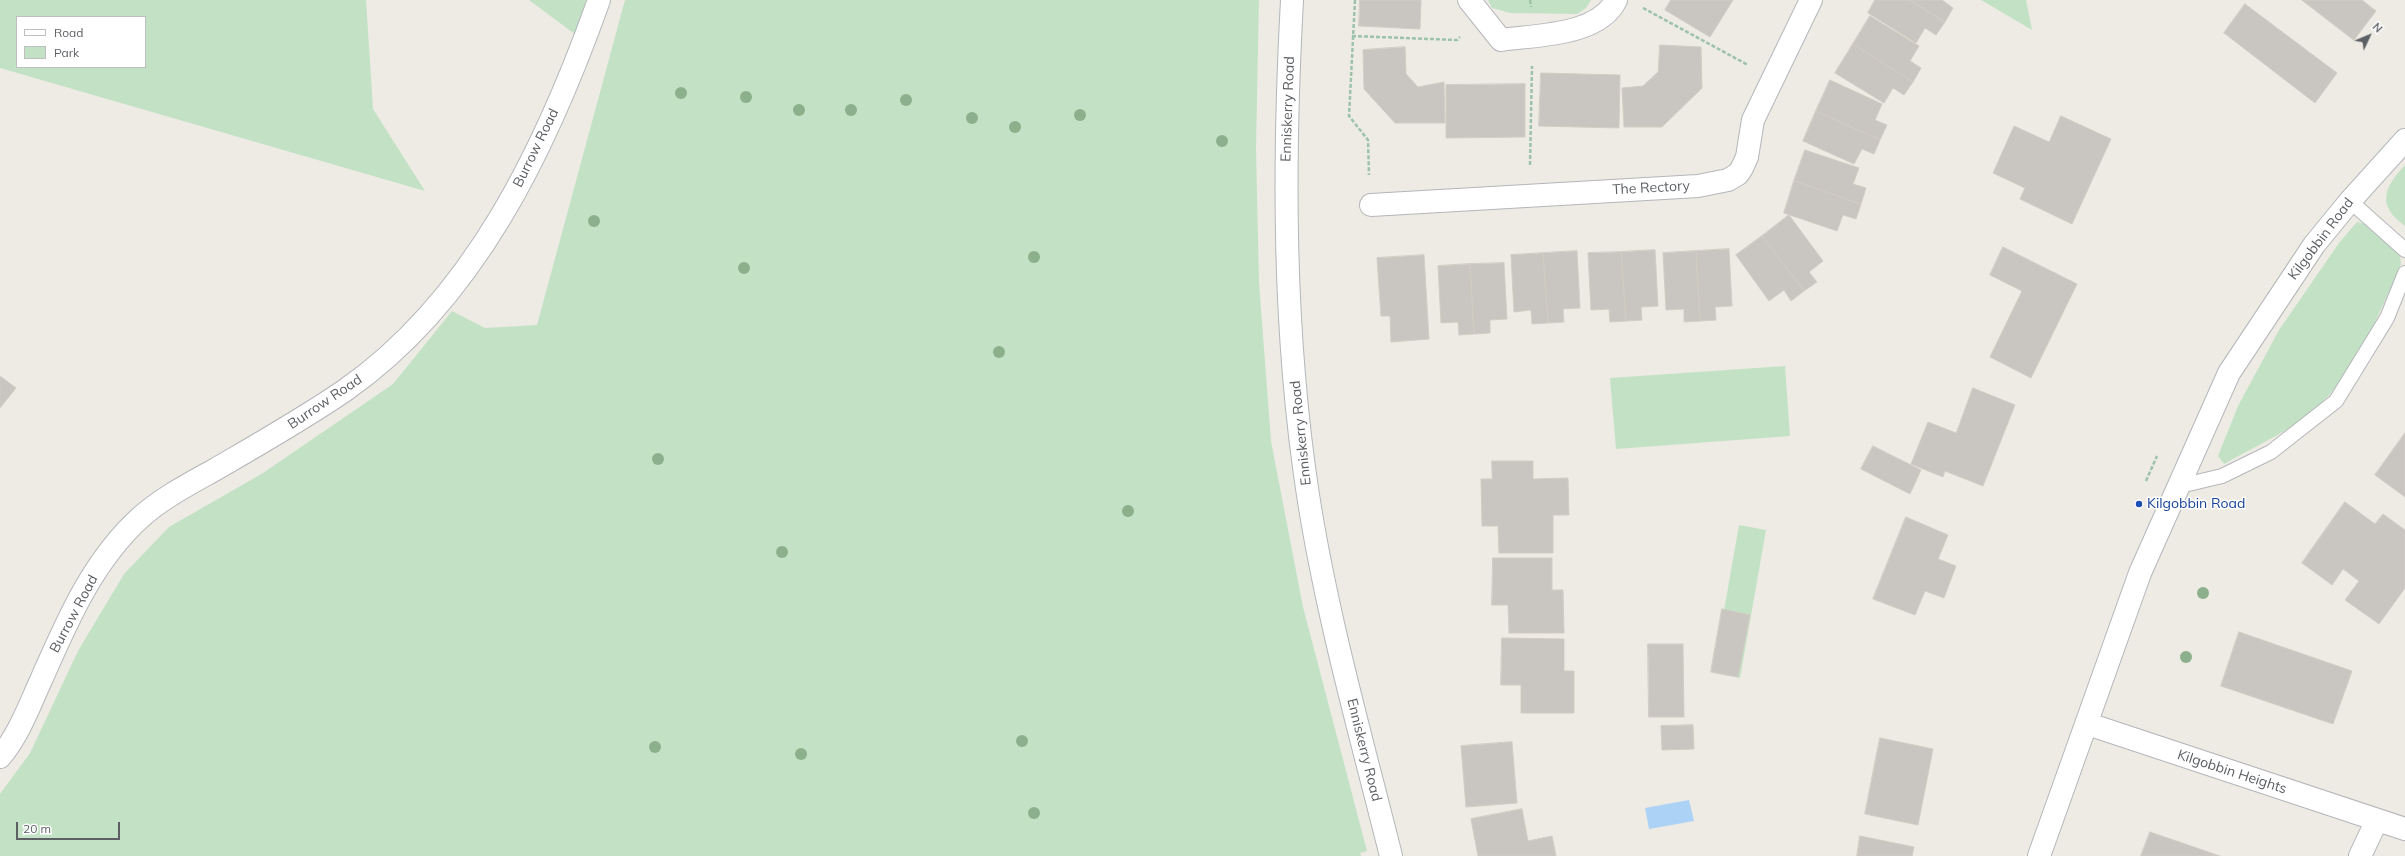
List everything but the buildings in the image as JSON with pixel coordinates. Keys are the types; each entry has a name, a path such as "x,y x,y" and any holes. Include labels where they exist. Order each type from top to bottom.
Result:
{"street":[{"name":"Burrow Road","path":"0,757 26,713 82,594 111,550 141,517 188,485 300,420 383,362 416,331 453,287 505,211 546,132 582,50 599,0"},
{"name":"Enniskerry Road","path":"1292,0 1286,167 1292,336 1298,416 1308,495 1326,590 1391,856"},
{"path":"1469,0 1501,40 1574,31 1626,2"},
{"name":"The Rectory","path":"1371,205 1698,186 1728,180 1738,174 1745,163 1753,120 1811,0"},
{"name":"Kilgobbin Road","path":"2039,856 2088,724 2140,573 2176,487 2228,373 2314,245 2350,200 2405,140"},
{"name":"Kilgobbin Heights","path":"2088,724 2405,829"},
{"path":"2360,856 2377,820"}],"lane":[{"path":"2350,200 2405,250"},
{"path":"2176,487 2222,476 2271,452 2336,401 2387,318 2405,273"}],"path":[{"path":"1355,0 1349,116 1368,140 1371,205"},
{"path":"1626,2 1773,80"},
{"path":"1352,36 1457,40 1484,18"},
{"path":"1530,196 1532,36"}],"green space":[{"path":"0,0 366,0 373,109 425,191 0,68"},
{"path":"529,0 586,0 576,35"},
{"path":"625,0 1259,0 1256,148 1259,282 1271,441 1303,607 1367,851 1360,853 1361,856 0,856 0,794 30,753 78,651 124,574 169,527 263,473 393,384 452,311 485,328 537,325"},
{"path":"1488,0 1591,0 1586,8 1577,14 1510,13 1492,8"},
{"path":"1981,0 2026,0 2032,30"},
{"path":"2405,165 2405,226 2390,211 2386,196 2392,181"},
{"path":"2357,222 2368,225 2400,255 2401,264 2362,348 2350,368 2321,404 2294,425 2224,464 2218,456 2238,406 2279,330 2339,243"},
{"path":"1785,366 1790,436 1616,449 1610,378"},
{"path":"1739,525 1766,530 1740,678 1713,673"}],"water":[{"path":"1689,800 1694,821 1649,829 1645,808"}],"place":[{"name":"Kilgobbin Road","path":"2139,504"}]}
